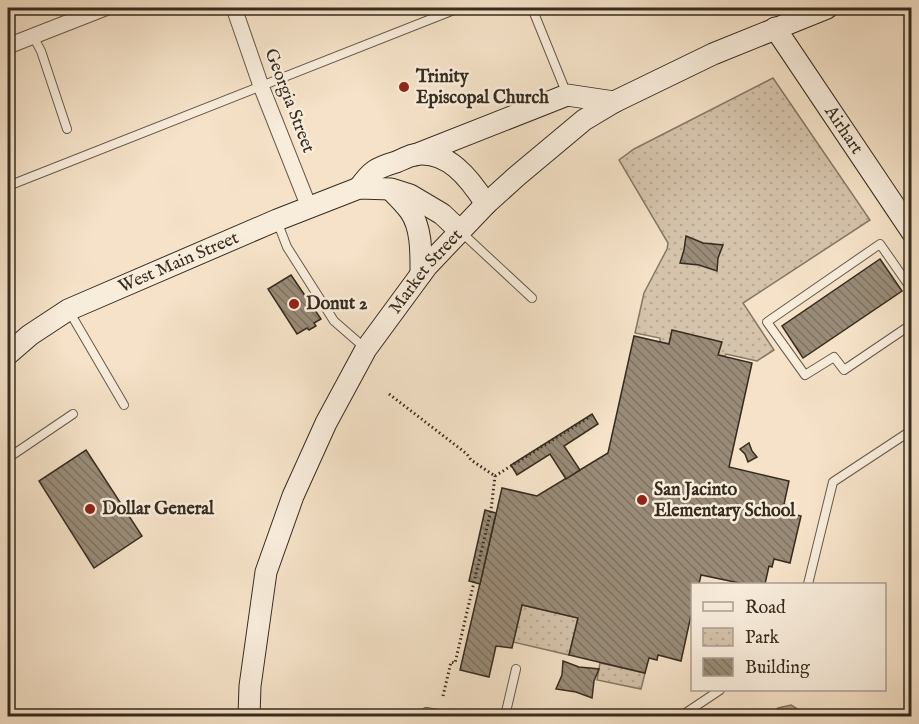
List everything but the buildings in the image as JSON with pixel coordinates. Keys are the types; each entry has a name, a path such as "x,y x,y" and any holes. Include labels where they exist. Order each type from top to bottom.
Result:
{"main road":[{"name":"Market Street","path":"249,717 250,686 266,572 293,496 326,423 366,349 427,266 486,204 584,120 614,102 713,54 827,8"},
{"name":"Airhart","path":"776,28 912,232"},
{"path":"415,155 567,95 614,102"},
{"name":"West Main Street","path":"359,188 370,174 384,165 415,155 430,155 455,165 476,188 486,204"},
{"name":"West Main Street","path":"8,354 30,335 68,310 277,220 359,188 391,189 410,195 442,213 460,231"},
{"path":"391,189 411,213 417,227 421,274"}],"street":[{"path":"8,46 105,8"},
{"name":"Georgia Street","path":"234,8 261,86 309,207"}],"lane":[{"path":"8,186 459,8"},
{"path":"532,8 567,95"},
{"path":"33,36 41,51 67,129"},
{"path":"277,220 287,247 334,321 366,349"},
{"path":"460,231 532,298"},
{"path":"912,290 880,244 767,322 805,375 834,357 844,370 912,324"},
{"path":"68,310 124,405"},
{"path":"8,458 74,414"},
{"path":"808,583 833,482 912,430"},
{"path":"505,717 516,669"},
{"path":"681,717 719,691"},
{"path":"426,712 449,717"}],"path":[{"path":"389,394 467,454 471,460 495,476"},
{"path":"495,476 591,416"},
{"path":"443,696 451,662 455,663 491,510 495,476"}],"green space":[{"path":"773,78 870,220 743,303 774,350 757,361 726,354 725,356 718,355 721,342 672,331 669,344 660,342 660,338 635,333 644,293 668,243 619,160 634,149"},
{"path":"522,605 578,618 569,655 513,642"},
{"path":"600,663 645,673 641,689 597,680"}],"shaded area":[{"path":"791,705 807,716 769,716 778,708"}],"place":[{"name":"Trinity Episcopal Church","path":"404,87"},
{"name":"Donut 2","path":"294,304"},
{"name":"San Jacinto Elementary School","path":"642,500"},
{"name":"Dollar General","path":"90,509"}]}
